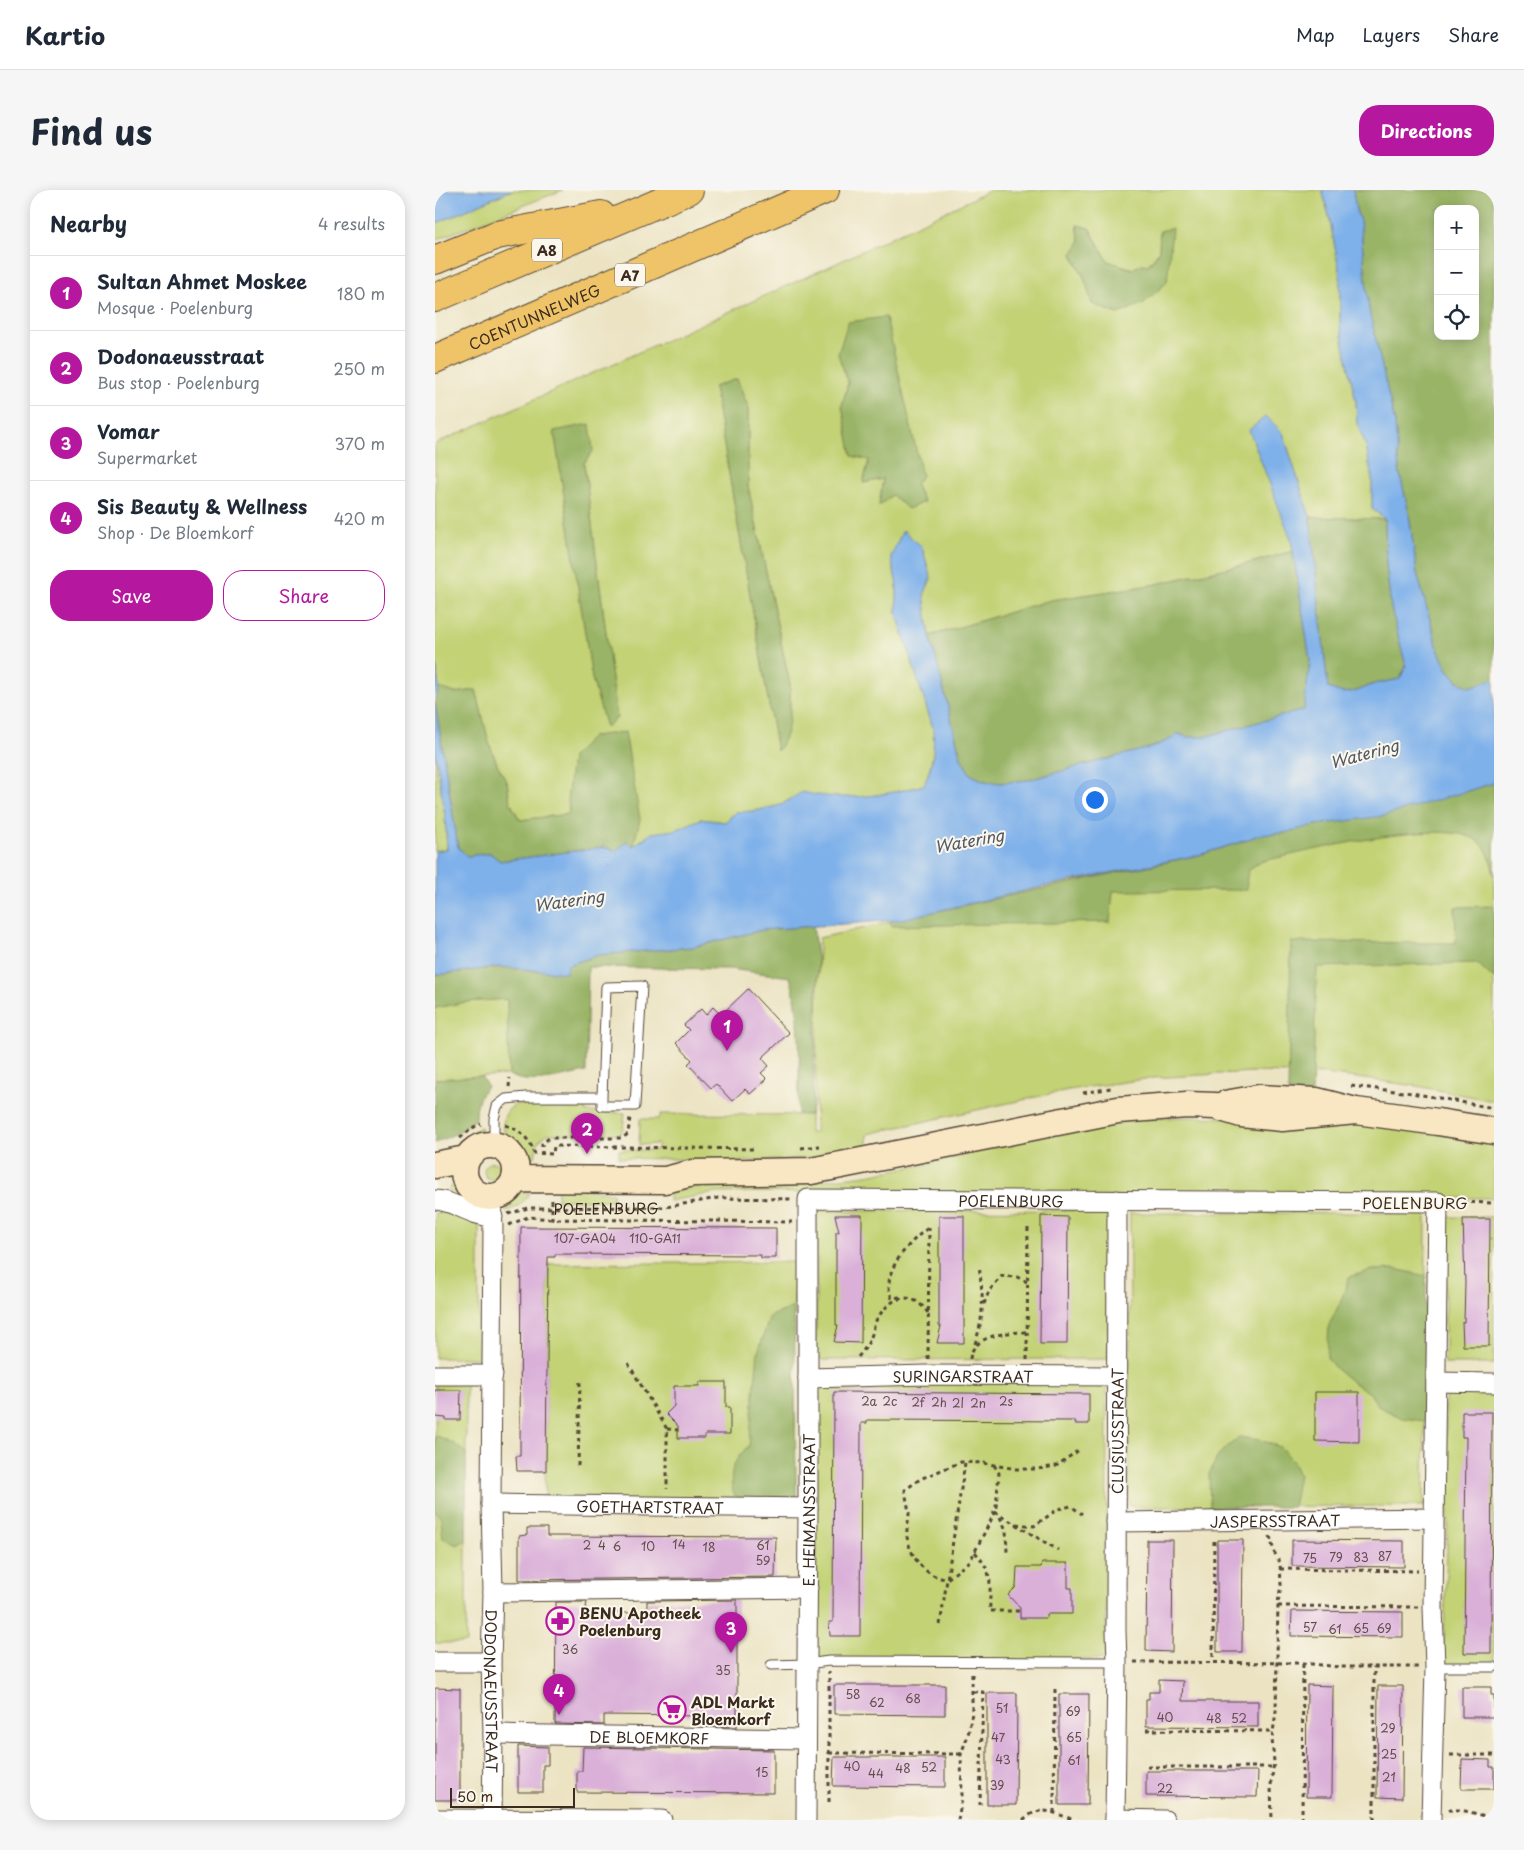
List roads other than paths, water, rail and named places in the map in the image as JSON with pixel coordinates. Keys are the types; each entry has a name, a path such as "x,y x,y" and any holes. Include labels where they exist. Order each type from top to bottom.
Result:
{"highway":[{"name":"A8","path":"435,298 689,190"},
{"name":"COENTUNNELWEG","path":"435,359 825,190"},
{"name":"A8","path":"435,260 497,235 659,203"}],"street":[{"name":"POELENBURG","path":"537,1169 665,1180 693,1173 811,1170 1118,1110 1187,1105 1215,1106 1252,1099 1283,1098 1317,1101 1356,1111 1494,1131"},
{"path":"435,1180 471,1152 478,1147 486,1145 498,1135 507,1151 537,1169 497,1196 496,1214"},
{"path":"435,1165 463,1160"},
{"path":"463,1160 470,1188 496,1214"},
{"name":"POELENBURG","path":"808,1199 1438,1202 1436,1382"},
{"name":"E. HEIMANSSTRAAT","path":"805,1820 808,1199"},
{"path":"435,1200 442,1200 476,1214 496,1214"},
{"name":"CLUSIUSSTRAAT","path":"1117,1200 1115,1819 1165,1820"},
{"name":"DODONAEUSSTRAAT","path":"492,1820 493,1734 491,1662 493,1592 491,1504 496,1214"},
{"path":"435,1375 493,1375"},
{"name":"SURINGARSTRAAT","path":"808,1378 928,1375 1117,1376"},
{"path":"1431,1815 1435,1667 1433,1607 1436,1382 1494,1383"},
{"name":"GOETHARTSTRAAT","path":"491,1504 808,1508"},
{"name":"JASPERSSTRAAT","path":"1116,1522 1434,1518"},
{"name":"DODONAEUSSTRAAT","path":"493,1592 807,1588"},
{"path":"435,1662 491,1662"},
{"name":"DE BLOEMKORF","path":"493,1734 806,1739"},
{"path":"435,1820 662,1820"}],"lane":[{"path":"642,986 635,1106 602,1106 602,1097 606,987 642,986"},
{"path":"498,1135 495,1119 497,1106 506,1099 526,1097 602,1097"},
{"path":"771,1665 829,1661 1117,1662"},
{"path":"1435,1667 1494,1667"}],"water":[{"path":"435,190 512,190 435,224"},
{"name":"Watering","path":"1322,190 1353,190 1360,221 1369,310 1395,423 1399,470 1409,514 1417,573 1439,652 1447,668 1459,682 1470,687 1494,679 1494,783 1384,816 1316,825 1284,833 1259,835 1199,855 1050,885 898,920 762,930 693,947 598,955 568,965 566,973 500,967 435,975 435,851 447,849 445,816 435,750 435,702 458,847 467,856 490,853 500,861 605,847 616,851 627,841 633,846 652,833 675,830 701,819 725,822 736,812 755,811 781,805 802,792 833,797 848,797 878,795 924,785 933,757 933,728 897,614 897,585 891,556 903,530 922,547 931,578 924,595 930,636 961,758 970,774 984,781 1001,783 1028,780 1153,747 1173,738 1176,733 1188,737 1203,737 1304,710 1310,660 1291,539 1249,430 1266,416 1283,433 1310,517 1328,688 1343,693 1400,679 1406,666 1391,608 1386,564 1385,519 1372,509 1372,478 1366,446 1357,423 1356,402 1340,326 1340,274"},
{"path":"435,656 439,688 435,702"}],"place":[{"name":"Sultan Ahmet Moskee","path":"727,1051"},
{"name":"Dodonaeusstraat","path":"587,1154"},
{"name":"BENU Apotheek Poelenburg","path":"560,1621"},
{"name":"Vomar","path":"731,1653"},
{"name":"ADL Markt Bloemkorf","path":"672,1710"},
{"name":"Sis Beauty & Wellness","path":"559,1715"}]}
